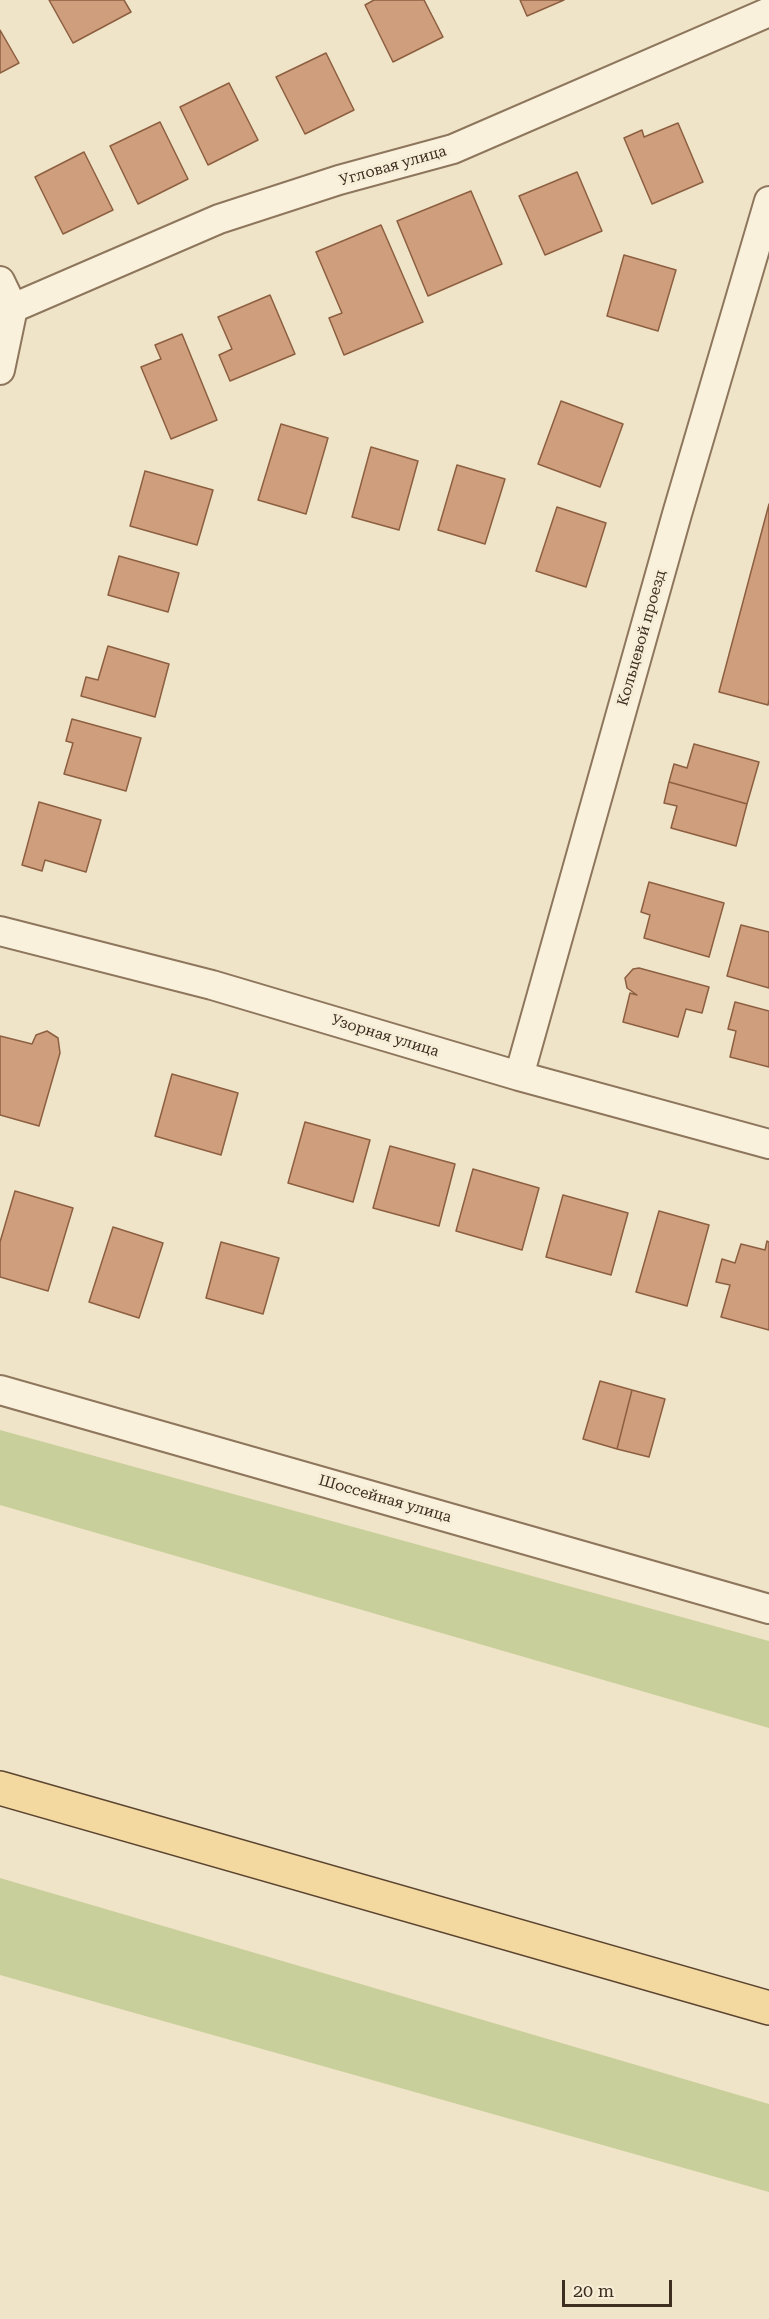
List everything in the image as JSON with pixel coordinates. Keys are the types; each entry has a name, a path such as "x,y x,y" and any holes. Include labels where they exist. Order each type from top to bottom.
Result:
{"main road":[{"path":"0,1788 769,2008"}],"street":[{"name":"Угловая улица","path":"13,308 219,219 339,180 453,149 769,12"},
{"name":"Кольцевой проезд","path":"519,1076 676,514 769,201"},
{"path":"0,281 13,308 0,370"},
{"name":"Узорная улица","path":"0,931 212,985 519,1076 769,1144"},
{"name":"Шоссейная улица","path":"0,1390 769,1609"}],"green space":[{"path":"0,1430 769,1641 769,1728 0,1505"},
{"path":"0,1878 769,2104 769,2192 0,1975"}],"building":[{"path":"49,0 124,0 131,12 73,43"},
{"path":"374,0 424,0 443,37 393,62 365,5"},
{"path":"520,0 564,0 527,16"},
{"path":"0,30 19,63 0,73"},
{"path":"326,53 354,110 305,134 276,77"},
{"path":"229,83 258,140 208,165 180,107"},
{"path":"160,122 188,179 138,204 110,146"},
{"path":"678,123 703,182 652,204 624,138 642,130 644,137"},
{"path":"84,152 113,210 63,234 35,177"},
{"path":"577,172 602,231 545,255 519,196"},
{"path":"471,191 502,264 428,296 397,221"},
{"path":"381,225 423,322 344,355 329,318 342,313 316,252"},
{"path":"624,255 676,270 658,331 607,316"},
{"path":"270,295 295,354 230,381 219,355 232,349 218,317"},
{"path":"182,334 217,420 171,439 141,367 161,359 155,345"},
{"path":"561,401 623,424 600,487 538,464"},
{"path":"281,424 328,438 306,514 258,500"},
{"path":"371,447 418,461 399,530 352,517"},
{"path":"457,465 505,479 485,544 438,530"},
{"path":"145,471 213,490 197,545 130,526"},
{"path":"769,504 769,700 768,705 719,692"},
{"path":"557,507 606,523 586,587 536,571"},
{"path":"119,556 179,573 168,612 108,595"},
{"path":"108,646 169,664 155,717 81,696 86,677 98,680"},
{"path":"72,719 141,738 126,791 64,774 73,743 66,741"},
{"path":"694,744 759,762 747,804 669,782 674,764 687,768"},
{"path":"669,782 747,804 736,846 671,828 677,806 664,803"},
{"path":"39,802 101,820 86,872 45,860 42,871 22,865"},
{"path":"649,882 724,903 709,957 644,938 650,915 641,912"},
{"path":"741,925 769,932 769,988 727,976"},
{"path":"639,968 709,987 702,1013 686,1009 678,1037 623,1022 630,993 637,995 627,988 625,978 633,969"},
{"path":"735,1002 769,1011 769,1067 730,1057 736,1031 728,1029"},
{"path":"47,1031 58,1038 60,1053 39,1126 0,1115 0,1036 32,1044 36,1035"},
{"path":"172,1074 238,1093 221,1155 155,1136"},
{"path":"305,1122 370,1140 353,1202 288,1183"},
{"path":"390,1146 455,1164 439,1226 373,1208"},
{"path":"473,1169 539,1188 522,1250 456,1231"},
{"path":"15,1191 73,1208 48,1291 0,1277 0,1242"},
{"path":"563,1195 628,1213 611,1275 546,1257"},
{"path":"659,1211 709,1225 687,1306 636,1292"},
{"path":"113,1227 163,1243 139,1318 89,1302"},
{"path":"767,1241 769,1242 769,1330 721,1317 730,1285 716,1282 722,1259 735,1263 741,1244 765,1250"},
{"path":"221,1242 279,1258 263,1314 206,1298"},
{"path":"600,1381 632,1390 617,1449 583,1439"},
{"path":"632,1390 665,1399 649,1457 617,1449"}]}
